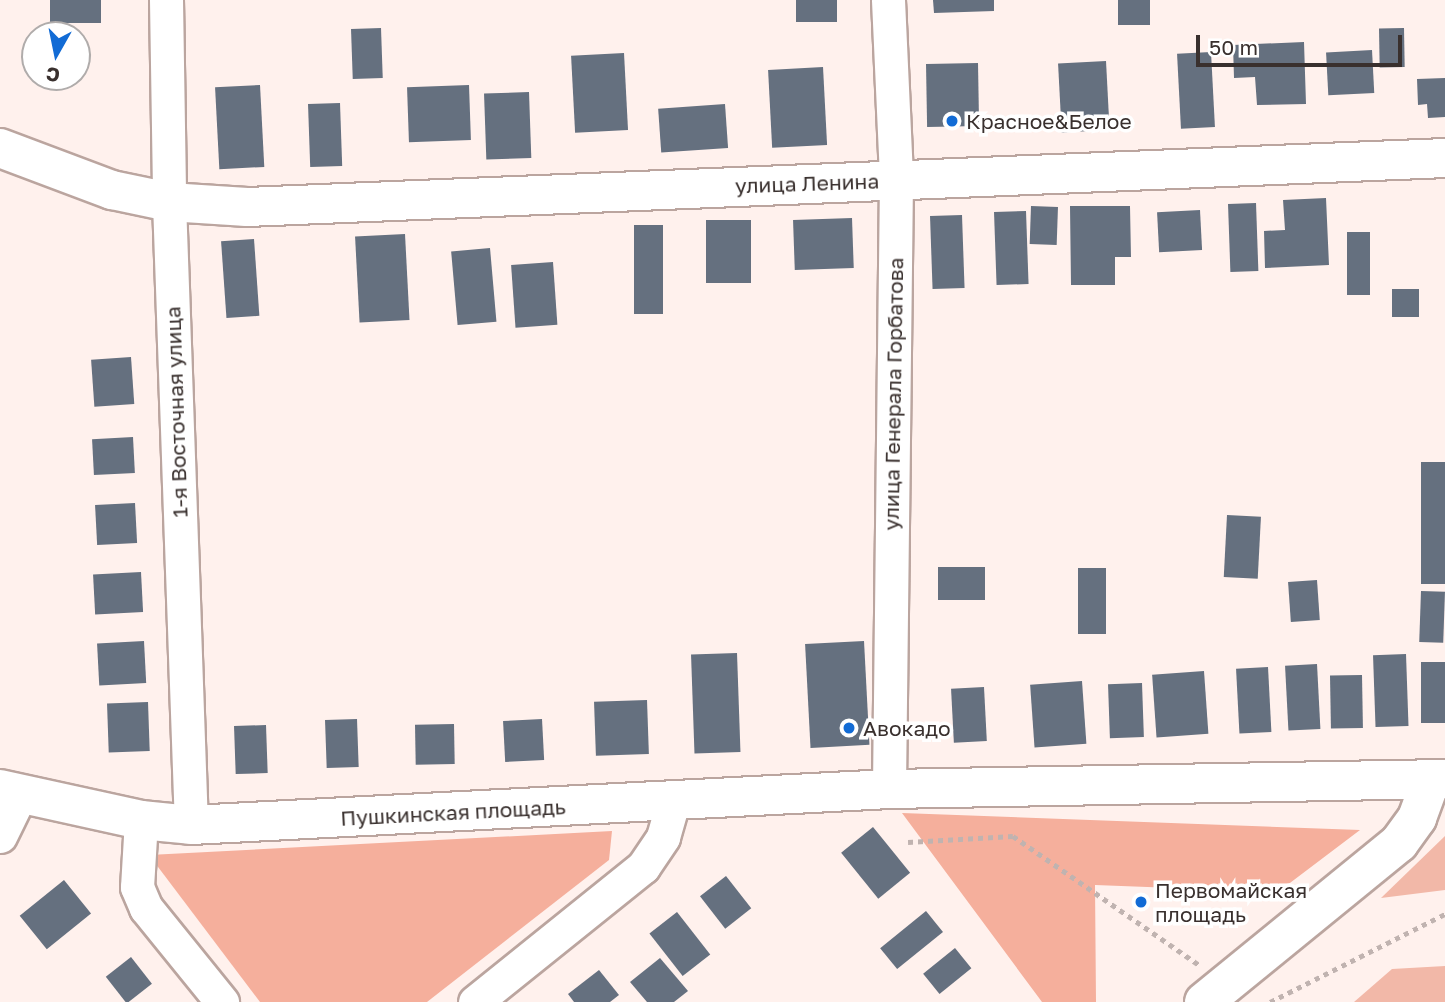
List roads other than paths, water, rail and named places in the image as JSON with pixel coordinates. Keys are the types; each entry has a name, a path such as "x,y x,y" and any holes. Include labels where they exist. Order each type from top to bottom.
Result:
{"main road":[{"name":"улица Ленина","path":"0,148 112,190 169,202 247,206 896,179 1113,175 1445,158"},
{"path":"889,789 1438,780 1417,818 1399,843 1215,993"},
{"name":"Пушкинская площадь","path":"10,792 141,820 191,825 889,789"}],"street":[{"name":"1-я Восточная улица","path":"166,0 169,202 191,825"},
{"name":"улица Генерала Горбатова","path":"888,0 896,179 889,789"},
{"path":"0,836 10,792"},
{"path":"475,1002 643,867 663,837 674,799"},
{"path":"141,820 137,887 146,908 222,1002"}],"place":[{"name":"Красное&Белое","path":"952,121"},
{"name":"Авокадо","path":"849,728"},
{"name":"Первомайская площадь","path":"1141,902"}]}
